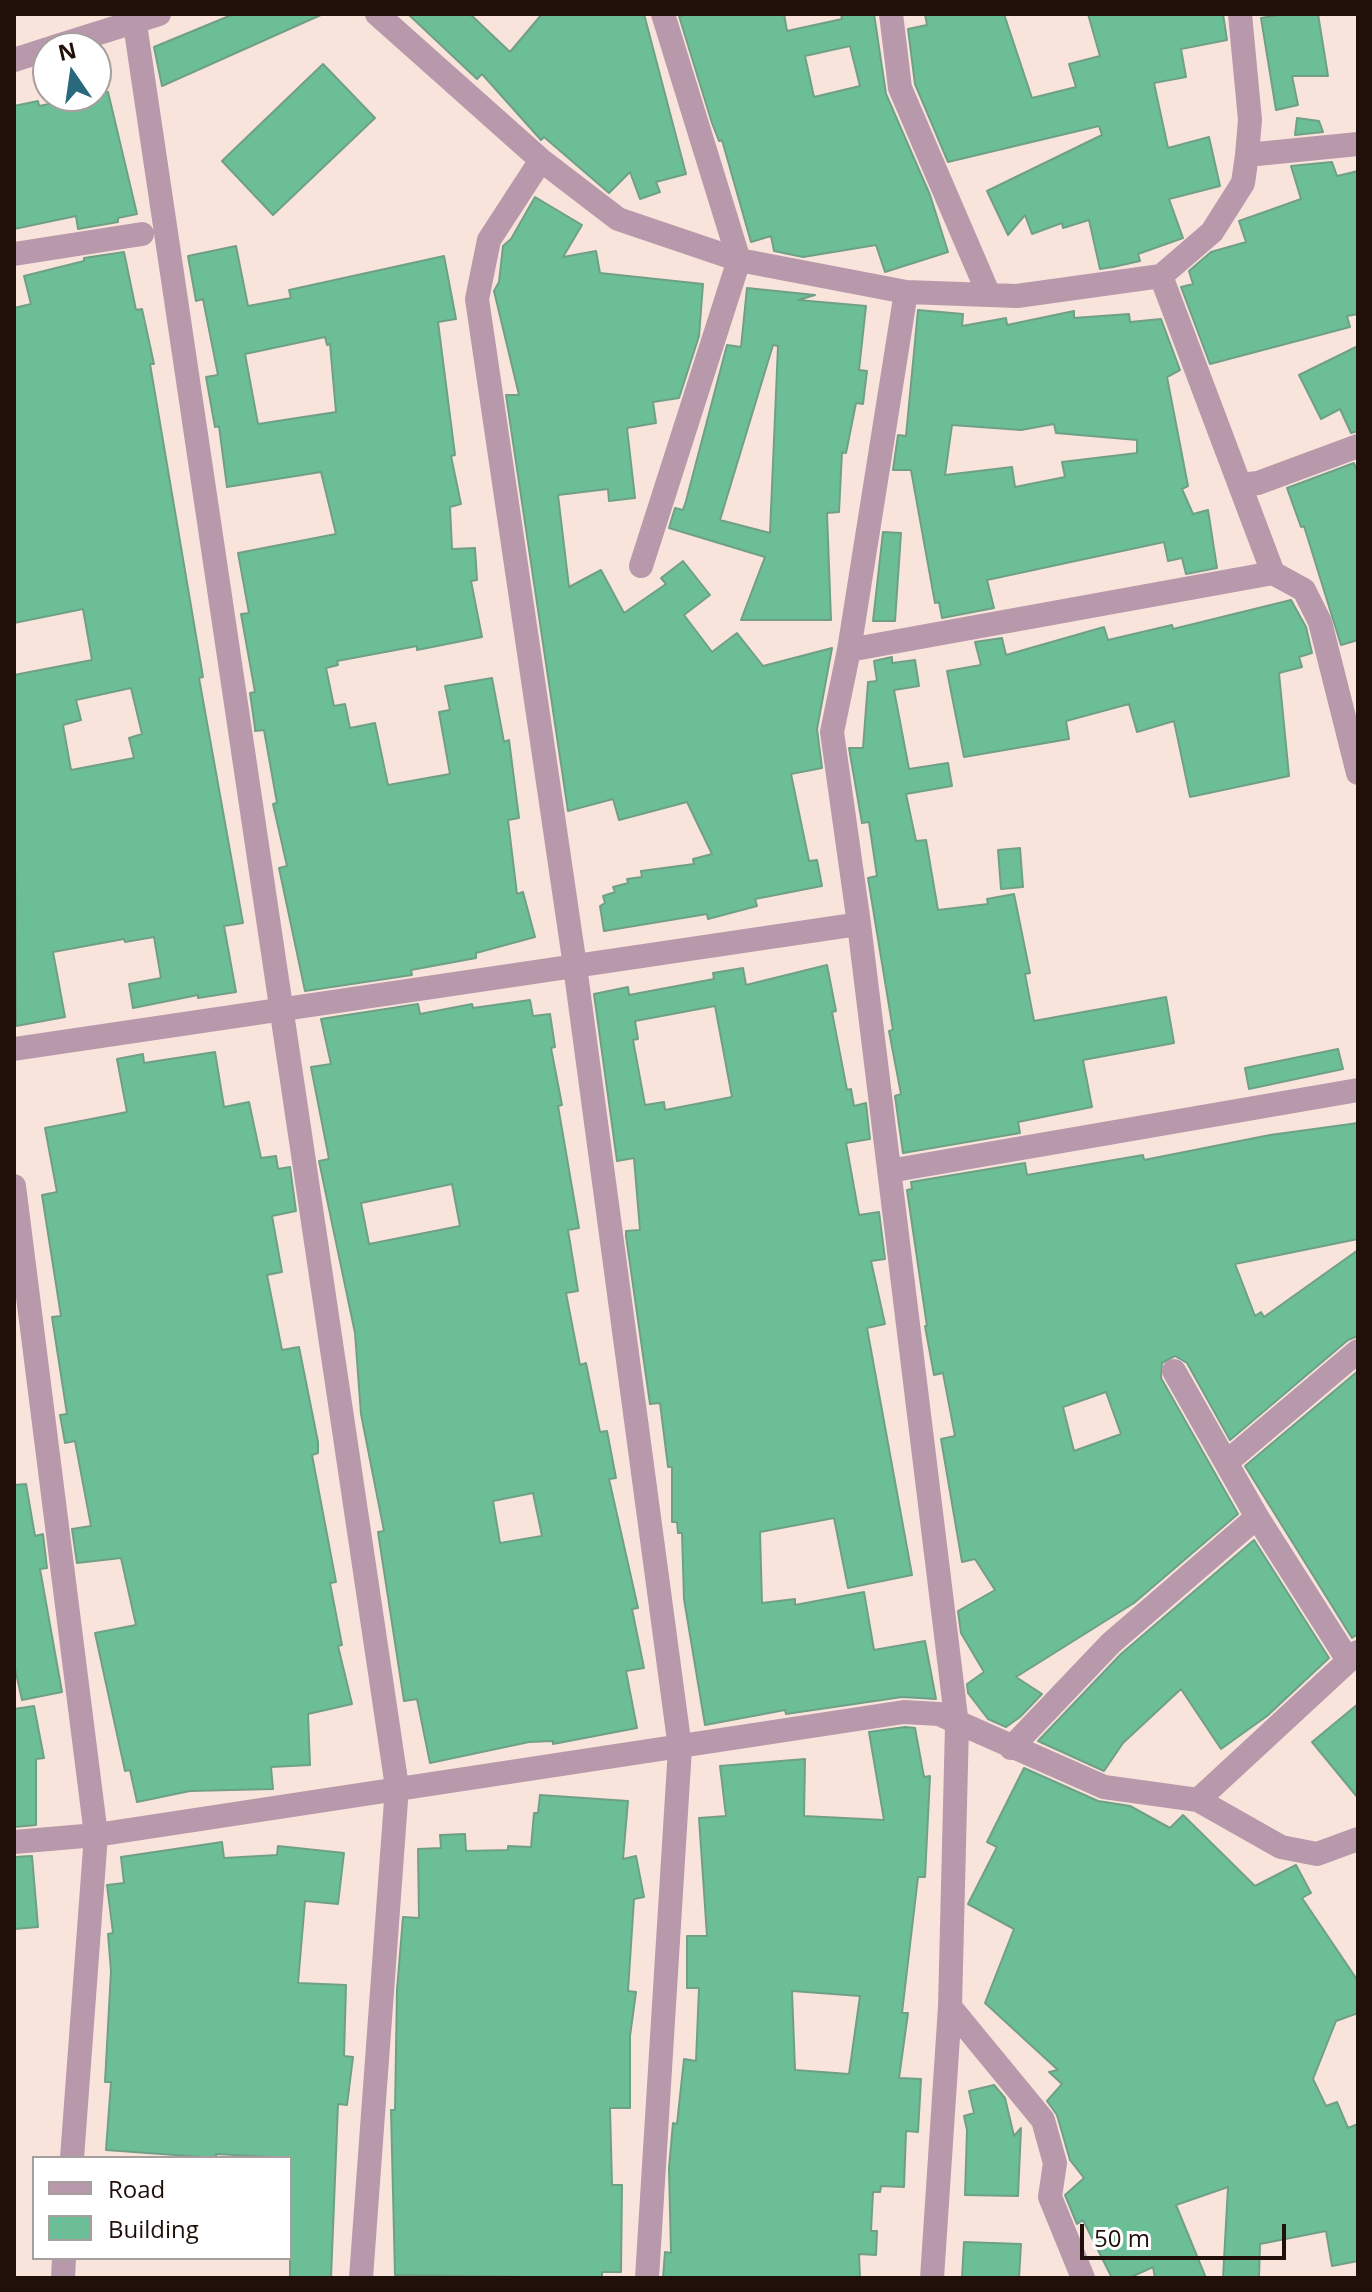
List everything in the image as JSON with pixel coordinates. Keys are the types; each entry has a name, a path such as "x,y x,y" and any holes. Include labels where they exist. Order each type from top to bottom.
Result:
{"street":[{"path":"92,24 135,24 159,14"},
{"path":"377,14 541,160 618,219 739,260 906,292 1017,296 1161,276 1212,232 1243,183 1247,155 1250,120 1240,14"},
{"path":"641,566 739,260 663,14"},
{"path":"891,14 900,88 989,295"},
{"path":"135,24 284,1009 397,1787 361,2278"},
{"path":"1247,155 1358,144"},
{"path":"541,160 489,240 477,299 575,966 680,1748 647,2278"},
{"path":"14,254 142,234"},
{"path":"1161,276 1273,573"},
{"path":"906,292 849,650 832,732 859,924 957,1725 950,2007 932,2278"},
{"path":"1240,485 1258,483 1358,446"},
{"path":"849,650 1273,573 1304,590 1320,622 1358,773"},
{"path":"14,1049 859,924"},
{"path":"889,1171 1358,1090"},
{"path":"14,1186 96,1835 72,2156"},
{"path":"1228,1461 1358,1351"},
{"path":"1174,1371 1228,1461 1257,1517 1353,1656 1198,1800"},
{"path":"1011,1748 1111,1643 1257,1517"},
{"path":"14,1842 96,1835 904,1712 939,1714 957,1725 1104,1787 1198,1800 1281,1847 1317,1854 1358,1839"},
{"path":"950,2007 1043,2120 1055,2163 1050,2197 1083,2278"}],"building":[{"path":"234,14 323,14 162,86 154,47"},
{"path":"408,14 470,14 510,52 542,14 644,14 686,174 656,182 660,192 640,199 630,172 609,193 544,137 541,140 482,74 477,79"},
{"path":"784,14 787,31 842,19 841,14 874,14 886,94 930,195 948,252 885,272 876,245 803,257 774,251 771,236 751,242 722,140 719,141 712,123 679,16","holes":["850,46 860,86 814,97 805,56"]},
{"path":"925,14 1004,14 1032,98 1076,87 1069,64 1100,56 1088,14 1223,14 1227,40 1181,49 1186,77 1154,83 1168,148 1209,137 1220,186 1169,199 1183,238 1138,254 1140,261 1100,269 1089,220 1063,228 1062,223 1032,234 1025,215 1008,235 987,191 1102,135 1099,126 948,162 915,84 908,29 927,25"},
{"path":"1318,14 1328,76 1292,76 1298,105 1276,110 1261,18"},
{"path":"323,64 375,118 273,215 222,161"},
{"path":"32,102 32,112 112,112 112,109 137,214 118,218 118,222 78,229 76,216 14,229 14,106"},
{"path":"1297,118 1319,121 1323,132 1295,135"},
{"path":"1332,162 1337,176 1358,171 1358,314 1347,316 1350,327 1210,364 1181,287 1193,284 1189,271 1211,252 1246,242 1239,221 1301,199 1291,166"},
{"path":"535,197 582,225 563,257 596,251 600,273 703,284 699,336 679,398 653,402 656,423 627,428 635,498 609,501 608,489 558,495 569,587 601,570 624,613 666,584 661,578 683,561 710,595 684,615 712,652 737,633 763,666 832,648 817,729 822,768 791,774 809,861 817,860 822,886 755,899 757,906 708,919 707,914 604,931 600,906 605,903 603,896 615,892 613,887 628,883 627,879 642,877 641,871 694,864 693,859 712,854 687,802 619,820 613,799 568,811 506,395 519,395 494,291 499,282 503,246 511,239"},
{"path":"236,246 248,306 291,298 289,290 444,256 456,319 438,322 455,455 451,456 461,504 450,507 452,549 475,548 477,580 471,581 482,637 337,661 338,665 326,668 334,706 345,704 350,728 375,723 388,785 450,774 439,712 450,710 445,686 492,678 504,742 509,740 519,818 508,820 517,894 523,892 535,937 476,953 476,958 411,970 412,975 305,991 279,868 287,866 273,804 277,803 264,730 255,731 250,693 255,692 241,614 249,613 238,553 336,534 321,472 227,487 219,426 215,427 206,377 218,375 203,299 196,301 188,256","holes":["325,337 327,345 330,344 336,412 258,424 245,354"]},
{"path":"124,252 136,310 142,309 154,364 150,364 203,677 199,678 243,923 224,926 236,992 198,998 198,995 133,1008 129,984 161,978 154,937 125,942 124,939 53,952 65,1017 16,1026 14,675 92,660 83,609 14,623 14,308 31,304 24,276 84,261 84,258","holes":["131,688 142,734 129,738 134,758 71,770 63,725 81,720 76,700"]},
{"path":"747,288 815,295 798,300 866,306 859,370 867,371 863,404 856,403 846,453 842,452 839,512 827,513 831,620 741,620 765,557 669,528 675,508 683,510 686,501 727,345 741,347","holes":["773,345 778,346 770,533 720,520"]},
{"path":"918,310 963,314 962,326 1006,318 1007,325 1074,311 1074,318 1129,314 1130,322 1161,319 1180,370 1167,377 1188,486 1182,489 1193,514 1208,510 1217,568 1186,574 1182,558 1168,561 1164,542 987,580 994,608 942,618 939,602 935,603 911,470 893,470 898,435 906,436","holes":["1054,424 1056,433 1137,440 1137,453 1062,462 1065,477 1015,487 1012,467 945,475 952,425 1021,430"]},
{"path":"1358,346 1358,431 1351,433 1340,409 1321,419 1299,375"},
{"path":"1354,463 1358,474 1358,640 1341,645 1304,526 1301,527 1287,488"},
{"path":"883,532 901,533 895,621 873,621"},
{"path":"1291,600 1306,627 1312,653 1299,657 1302,667 1279,673 1289,776 1190,797 1174,721 1137,732 1129,704 1066,721 1069,739 964,757 947,671 981,665 975,642 1002,638 1006,655 1104,627 1108,640 1172,625 1173,629"},
{"path":"892,657 892,663 915,660 919,686 894,690 909,769 948,763 952,786 906,794 916,841 926,840 938,910 988,904 987,899 1014,894 1030,973 1025,974 1034,1021 1166,997 1174,1043 1083,1060 1092,1107 1018,1122 1020,1133 903,1153 895,1096 901,1094 889,1031 893,1030 868,878 877,876 869,822 862,823 849,748 863,748 868,682 877,681 874,661"},
{"path":"1020,848 1023,887 1001,889 998,850"},
{"path":"827,965 836,1011 832,1012 847,1090 851,1089 854,1106 866,1103 870,1139 846,1143 859,1215 879,1212 885,1259 871,1261 885,1324 867,1328 912,1575 848,1588 834,1518 760,1532 762,1603 795,1599 795,1605 864,1592 874,1650 925,1641 936,1699 902,1697 786,1714 785,1710 705,1725 684,1599 682,1533 678,1533 677,1522 672,1522 672,1467 668,1467 660,1403 650,1404 626,1236 626,1231 640,1230 634,1158 617,1161 594,994 628,987 629,995 714,979 713,973 743,968 746,985","holes":["715,1006 732,1097 665,1110 664,1102 645,1105 633,1040 638,1039 635,1021"]},
{"path":"530,1000 533,1016 550,1014 555,1047 551,1048 562,1105 558,1106 579,1228 568,1230 578,1291 566,1293 580,1365 586,1363 600,1432 607,1431 616,1478 609,1479 638,1608 632,1609 644,1668 626,1671 637,1728 553,1744 553,1741 529,1742 430,1763 417,1699 404,1701 378,1532 384,1531 361,1414 355,1333 319,1161 329,1159 311,1067 331,1064 321,1019 418,1004 420,1014 472,1004 473,1008","holes":["452,1184 460,1226 369,1244 361,1203","533,1493 542,1536 500,1543 493,1501"]},
{"path":"1338,1049 1343,1069 1249,1089 1245,1068"},
{"path":"215,1052 224,1107 249,1102 261,1158 276,1156 278,1169 290,1167 296,1211 272,1216 282,1272 267,1275 282,1350 299,1347 318,1442 318,1453 312,1455 336,1582 330,1583 342,1645 338,1646 352,1704 308,1714 310,1765 271,1767 273,1789 190,1791 137,1802 130,1770 125,1771 95,1633 136,1625 121,1558 77,1563 72,1529 91,1526 75,1441 65,1443 60,1415 67,1414 52,1317 61,1316 42,1195 57,1192 45,1128 127,1112 117,1059 143,1054 144,1063"},
{"path":"1358,1123 1358,1239 1235,1264 1255,1316 1261,1312 1264,1317 1358,1250 1358,1336 1348,1340 1230,1440 1187,1363 1175,1356 1162,1363 1161,1378 1238,1514 1134,1603 1016,1677 1042,1694 1020,1717 1006,1727 988,1719 968,1693 967,1684 984,1672 961,1633 958,1611 995,1590 975,1559 962,1562 941,1439 955,1436 943,1373 934,1375 907,1190 912,1189 911,1182 1025,1163 1027,1175 1143,1155 1144,1160 1270,1135","holes":["1106,1392 1121,1434 1074,1451 1063,1407"]},
{"path":"1358,1371 1358,1634 1352,1638 1245,1466"},
{"path":"26,1484 35,1536 43,1534 47,1568 40,1569 62,1692 22,1700 14,1664 14,1485"},
{"path":"1254,1540 1329,1658 1267,1716 1221,1749 1181,1689 1123,1743 1104,1771 1038,1741 1121,1654"},
{"path":"1358,1704 1358,1798 1312,1742"},
{"path":"34,1706 44,1758 36,1759 36,1825 14,1827 14,1709"},
{"path":"915,1728 924,1777 930,1776 925,1877 918,1877 902,2013 908,2013 899,2078 921,2079 918,2132 906,2131 904,2187 881,2186 880,2192 873,2192 871,2231 877,2231 876,2255 859,2254 860,2278 663,2278 665,2252 671,2253 669,2168 673,2123 677,2124 684,2059 696,2061 699,1988 687,1988 687,1936 707,1936 699,1818 726,1816 720,1766 805,1759 804,1816 884,1820 869,1732","holes":["792,1991 860,1996 849,2074 795,2070"]},
{"path":"1024,1768 1098,1801 1130,1806 1170,1828 1183,1815 1255,1886 1296,1865 1311,1893 1302,1898 1358,1981 1358,2013 1336,2021 1313,2079 1326,2106 1337,2102 1348,2128 1358,2124 1358,2261 1332,2266 1326,2231 1260,2244 1259,2278 1223,2278 1228,2187 1176,2205 1206,2278 1155,2278 1153,2267 1129,2278 1112,2278 1083,2220 1077,2224 1065,2195 1084,2178 1070,2160 1057,2115 1047,2101 1062,2084 1049,2072 1058,2070 985,2003 1014,1929 968,1904 997,1847 987,1842"},
{"path":"540,1795 628,1801 623,1859 636,1856 644,1897 634,1899 628,1991 636,1992 630,2036 630,2108 610,2108 612,2185 622,2185 621,2272 602,2272 602,2278 395,2275 391,2110 395,2110 397,1990 403,1917 419,1918 418,1849 441,1848 440,1835 465,1834 466,1851 508,1850 508,1846 531,1847 534,1813 538,1813"},
{"path":"222,1842 224,1858 277,1855 278,1846 344,1853 338,1904 305,1901 298,1983 346,1985 344,2056 353,2057 347,2105 338,2104 331,2278 290,2278 292,2156 188,2156 106,2150 111,2082 105,2082 111,1971 108,1934 113,1933 107,1885 124,1883 121,1857"},
{"path":"32,1856 38,1927 14,1929 14,1857"},
{"path":"994,2085 1005,2098 1014,2136 1021,2128 1018,2196 965,2195 967,2130 964,2116 974,2113 969,2091"},
{"path":"964,2242 1021,2244 1019,2278 962,2278"}]}
